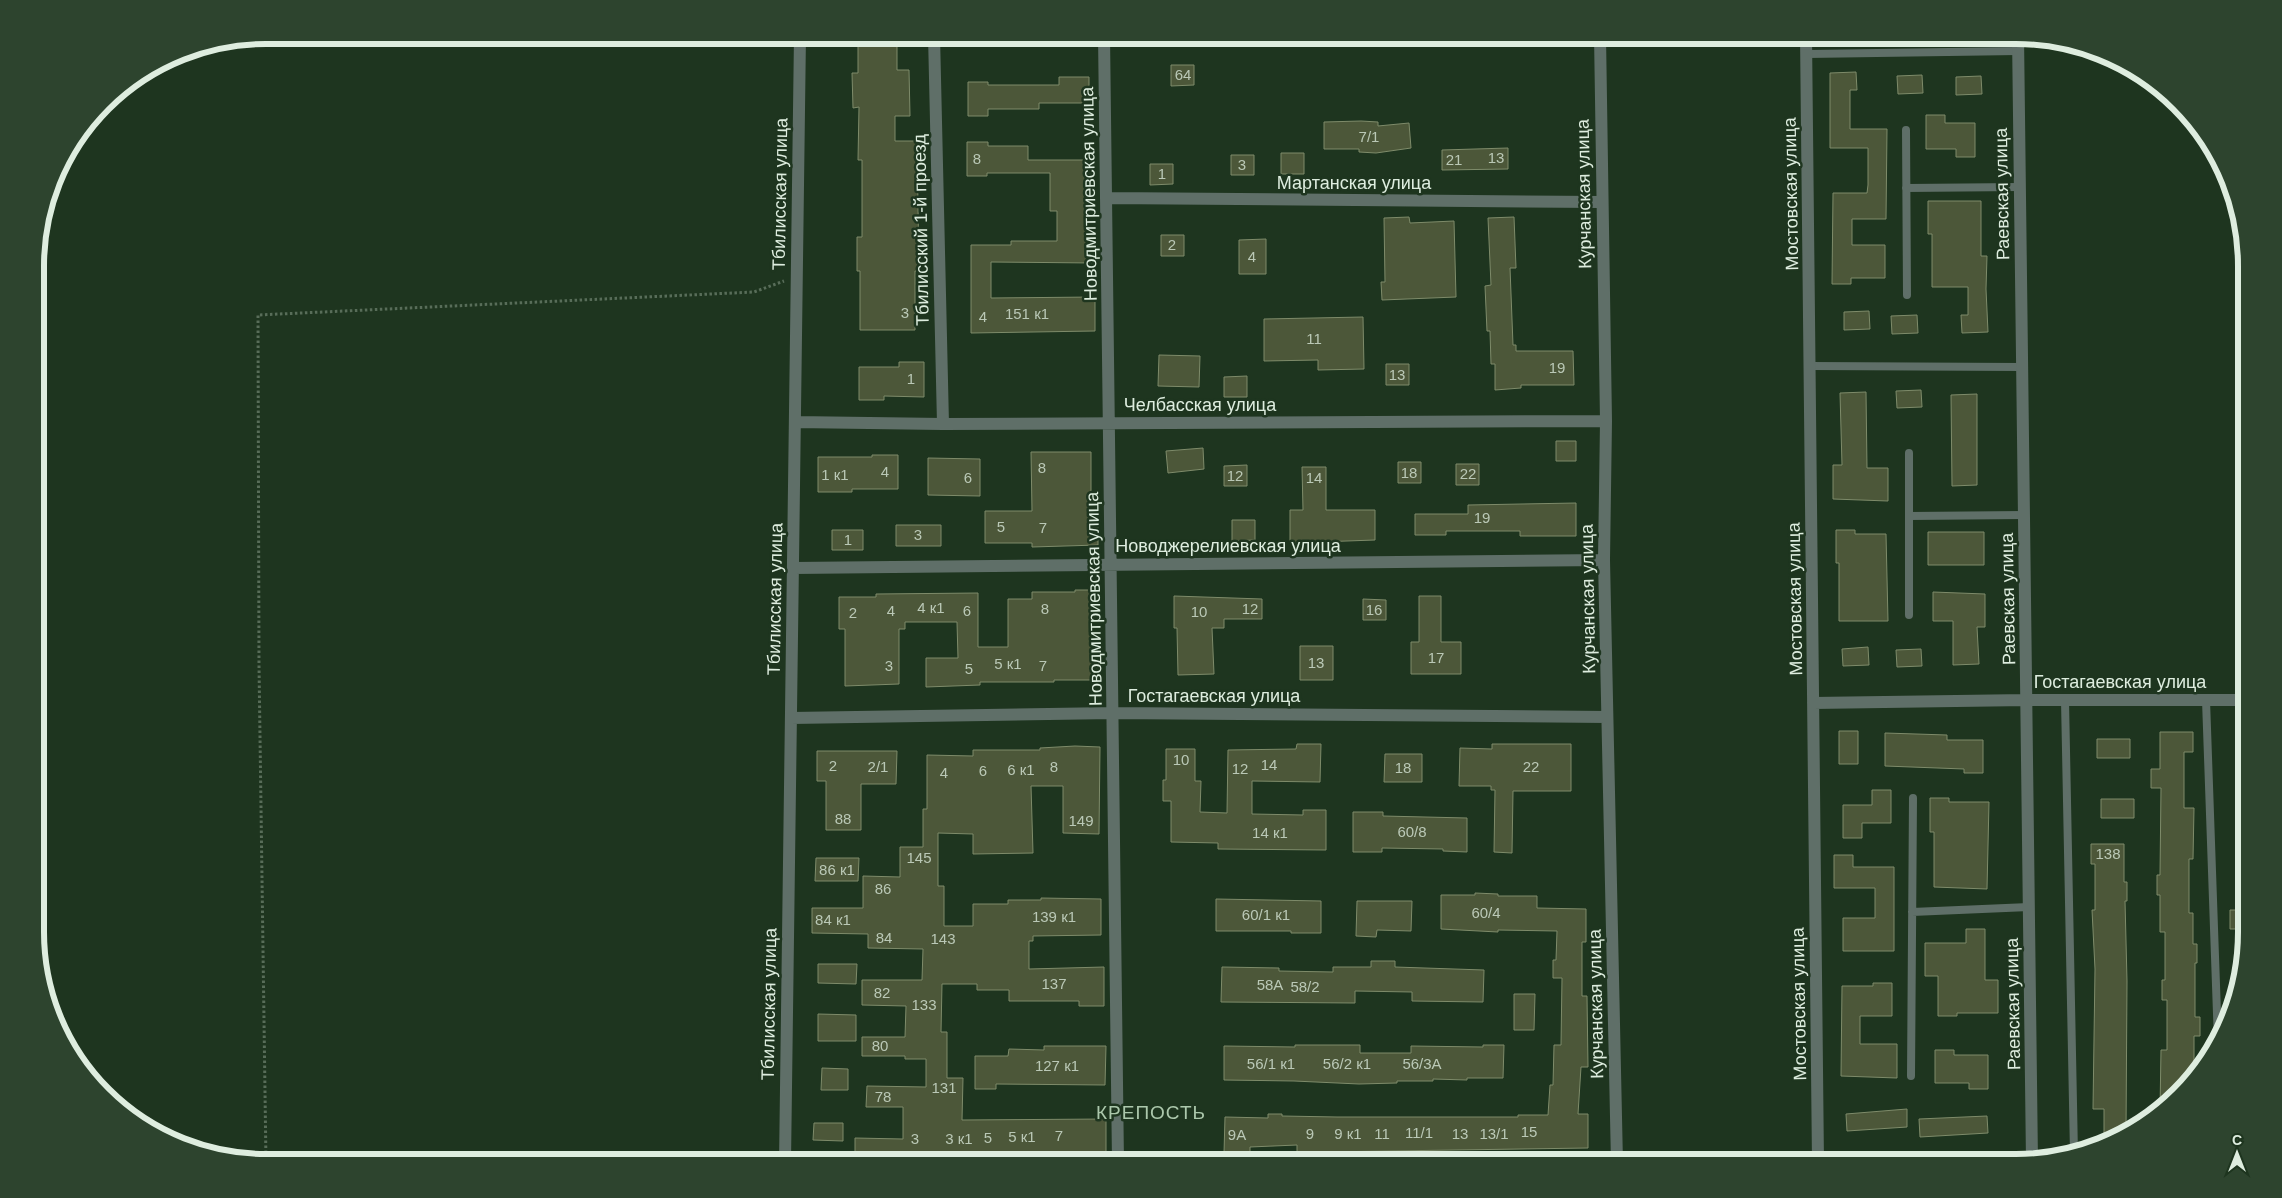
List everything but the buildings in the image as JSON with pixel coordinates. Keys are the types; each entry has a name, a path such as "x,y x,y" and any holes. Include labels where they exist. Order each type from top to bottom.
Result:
{"street":[{"name":"Тбилисская улица","path":"785,1154 800,44"},
{"name":"Тбилисский 1-й проезд","path":"934,44 943,424"},
{"name":"Новодмитриевская улица","path":"1104,44 1118,1154"},
{"name":"Курчанская улица","path":"1600,44 1601,202 1606,421 1604,560 1617,1154"},
{"name":"Мостовская улица","path":"1806,44 1818,1154"},
{"name":"Раевская улица","path":"2018,44 2032,1154"},
{"name":"Мартанская улица","path":"1106,198 1601,202"},
{"name":"Челбасская улица","path":"795,422 943,424 1606,421"},
{"name":"Новоджерелиевская улица","path":"793,568 1604,560"},
{"name":"Гостагаевская улица","path":"1814,704 2026,700 2238,700"},
{"name":"Гостагаевская улица","path":"791,718 1113,713 1607,717"}],"lane":[{"path":"1807,54 2018,51"},
{"path":"1906,130 1907,295"},
{"path":"1906,188 2020,187"},
{"path":"1810,366 2022,367"},
{"path":"1909,453 1909,615"},
{"path":"1909,516 2024,515"},
{"path":"2066,700 2074,1147"},
{"path":"2206,700 2217,1025"},
{"path":"1911,1076 1913,798"},
{"path":"1912,912 2029,907"}],"path":[{"path":"266,1154 258,315 754,292 796,276"}],"district":[{"name":"КРЕПОСТЬ","path":"1151,1112"}]}
